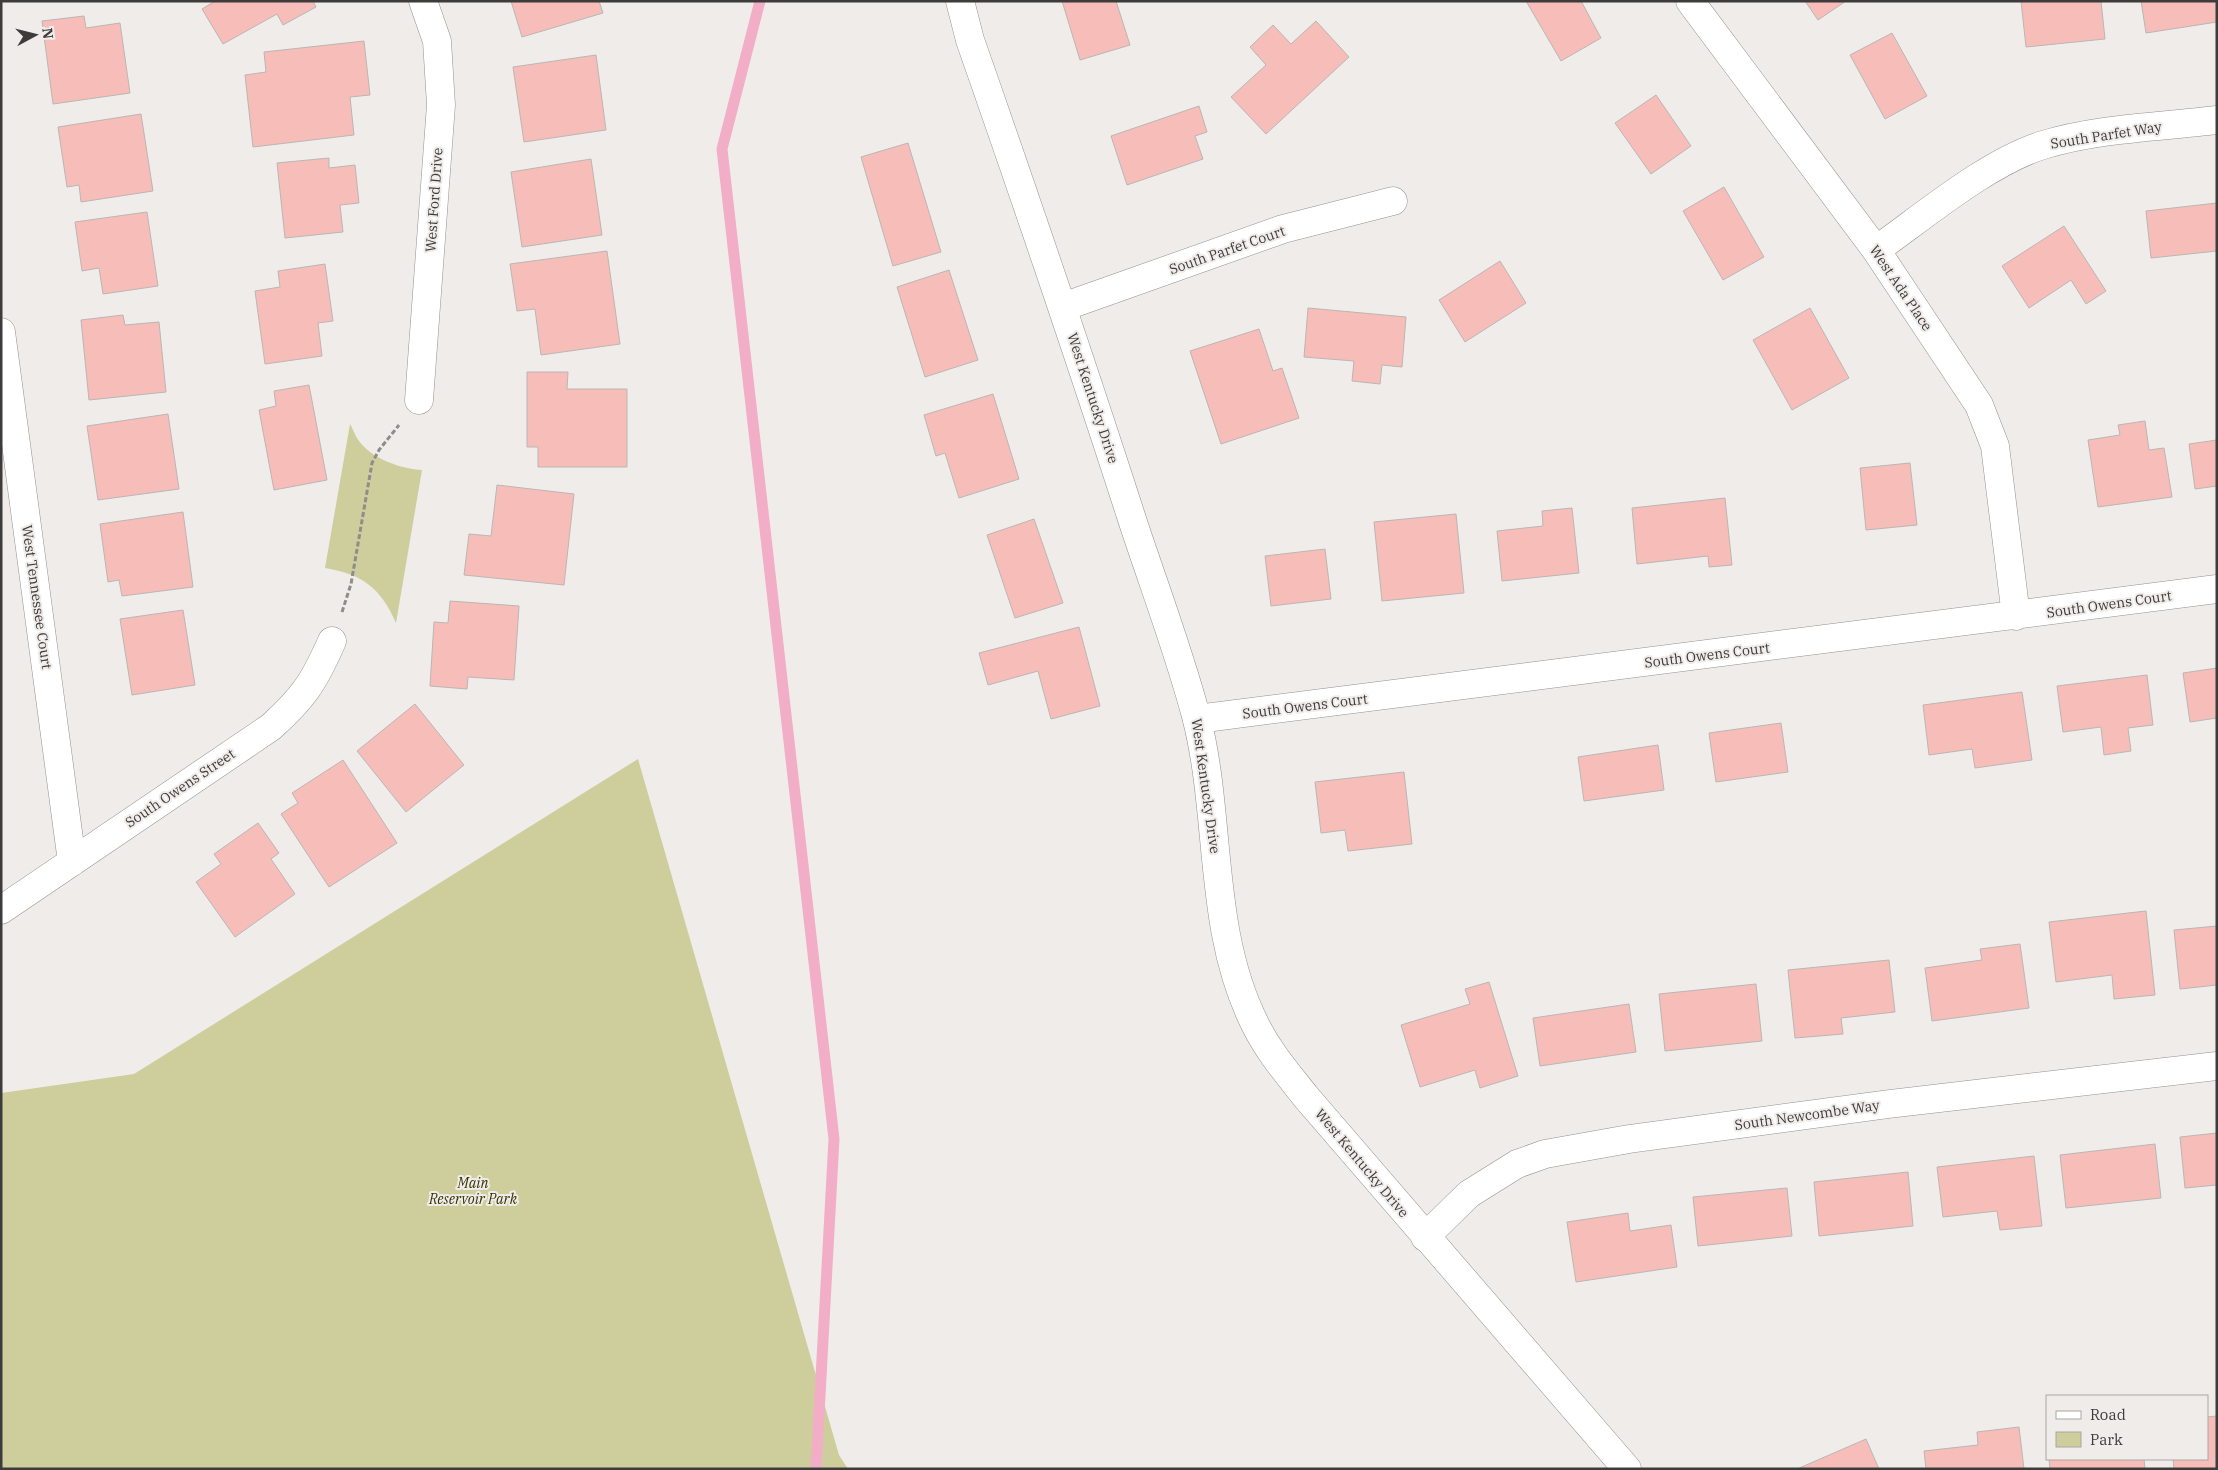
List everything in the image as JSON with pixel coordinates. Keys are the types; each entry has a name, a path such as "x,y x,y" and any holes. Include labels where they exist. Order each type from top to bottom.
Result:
{"street":[{"name":"West Ford Drive","path":"419,400 441,105 437,41 423,1"},
{"name":"West Kentucky Drive","path":"960,1 970,40 1063,307 1197,720 1231,955 1255,1024 1275,1058 1306,1097 1627,1469"},
{"name":"West Ada Place","path":"1690,1 1876,250 1979,405 1995,446 2016,616"},
{"name":"South Parfet Way","path":"1876,250 1994,167 2042,145 2085,136 2217,120"},
{"name":"South Parfet Court","path":"1063,307 1284,229 1393,201"},
{"name":"West Tennessee Court","path":"1,332 72,862"},
{"name":"South Owens Court","path":"1197,720 2217,589"},
{"name":"South Owens Street","path":"1,910 270,727 305,694 332,641"},
{"name":"South Newcombe Way","path":"1425,1237 1469,1194 1517,1164 1545,1154 1629,1139 1889,1104 2217,1066"}],"path":[{"path":"332,641 352,584 372,463 379,450 419,400"}],"green space":[{"path":"350,424 359,441 379,458 406,468 422,470 396,623 384,600 369,585 350,574 325,568"},
{"name":"Main Reservoir Park","path":"638,759 839,1455 848,1469 1,1469 1,1093 134,1074"}],"building":[{"path":"215,1 313,1 316,7 283,25 277,14 223,44 202,9"},
{"path":"511,1 599,1 603,13 522,37"},
{"path":"1062,1 1116,1 1130,45 1080,60"},
{"path":"1526,1 1581,1 1601,38 1561,61"},
{"path":"1805,1 1846,1 1818,20"},
{"path":"2021,1 2101,1 2105,39 2026,47"},
{"path":"2141,1 2217,1 2217,22 2146,33"},
{"path":"84,16 86,28 120,23 130,93 53,104 42,21"},
{"path":"1316,21 1349,57 1266,134 1231,97 1266,65 1250,47 1273,25 1291,44"},
{"path":"1892,33 1927,96 1885,119 1850,55"},
{"path":"364,41 370,95 350,97 354,135 253,147 245,75 266,72 264,52"},
{"path":"596,55 606,130 524,142 513,67"},
{"path":"1656,95 1691,146 1651,174 1615,123"},
{"path":"1199,106 1207,132 1195,136 1203,159 1127,185 1111,136"},
{"path":"141,114 153,191 81,202 79,185 67,187 58,127"},
{"path":"908,143 941,252 893,266 861,157"},
{"path":"329,158 329,168 355,165 359,203 340,205 343,232 285,238 277,163"},
{"path":"591,159 602,235 522,247 511,172"},
{"path":"1724,187 1764,257 1723,280 1683,211"},
{"path":"2217,203 2217,251 2151,258 2146,211"},
{"path":"147,212 158,286 103,294 99,268 82,271 75,222"},
{"path":"2064,226 2106,291 2086,304 2071,280 2029,308 2002,266"},
{"path":"607,251 620,344 541,355 535,309 517,311 510,264"},
{"path":"1500,261 1526,303 1465,342 1439,300"},
{"path":"325,264 333,321 318,323 322,356 265,364 255,291 280,287 278,271"},
{"path":"949,270 978,360 925,377 897,287"},
{"path":"1308,308 1406,317 1402,367 1382,365 1380,384 1352,381 1354,361 1304,357"},
{"path":"1810,308 1849,378 1792,410 1753,340"},
{"path":"123,315 125,325 159,322 166,392 89,400 81,320"},
{"path":"1259,329 1273,371 1282,368 1299,418 1221,444 1190,351"},
{"path":"527,372 568,372 567,389 627,389 627,467 538,467 538,447 527,447"},
{"path":"309,385 327,480 274,490 259,410 276,406 274,391"},
{"path":"993,394 1019,479 959,498 945,453 936,456 924,415"},
{"path":"168,414 179,489 98,500 87,426"},
{"path":"2145,421 2149,450 2164,448 2172,497 2098,507 2088,440 2120,435 2118,425"},
{"path":"2217,440 2217,486 2195,489 2189,444"},
{"path":"1910,463 1917,525 1866,530 1860,468"},
{"path":"497,485 574,494 564,585 464,575 469,534 491,536"},
{"path":"1725,498 1732,565 1709,567 1708,556 1637,564 1632,508"},
{"path":"1572,508 1579,573 1502,581 1497,531 1543,526 1542,511"},
{"path":"183,512 193,587 122,596 119,580 108,582 100,524"},
{"path":"1456,514 1464,593 1382,601 1374,522"},
{"path":"1034,519 1063,603 1015,618 987,535"},
{"path":"1325,549 1331,599 1271,606 1265,556"},
{"path":"450,601 519,606 514,680 468,677 467,689 430,686 434,622 448,623"},
{"path":"183,610 195,685 132,695 120,619"},
{"path":"1079,627 1100,706 1051,719 1038,671 988,685 979,653"},
{"path":"2217,668 2217,718 2190,722 2183,673"},
{"path":"2147,675 2153,725 2128,728 2131,751 2104,755 2101,727 2063,732 2057,686"},
{"path":"2022,692 2032,760 1975,768 1972,749 1929,755 1923,705"},
{"path":"415,704 464,765 406,812 357,751"},
{"path":"1781,723 1788,772 1716,782 1709,733"},
{"path":"1658,745 1664,790 1584,801 1578,757"},
{"path":"343,760 397,843 329,887 281,814 298,803 292,793"},
{"path":"1404,772 1412,844 1348,851 1345,830 1321,833 1315,782"},
{"path":"258,823 279,853 271,859 295,894 235,937 196,882 221,864 214,854"},
{"path":"2146,911 2155,995 2114,999 2112,975 2056,982 2049,922"},
{"path":"2217,926 2217,985 2180,989 2174,930"},
{"path":"2020,944 2029,1008 1932,1021 1925,968 1982,960 1980,949"},
{"path":"1889,960 1895,1012 1841,1018 1843,1034 1795,1038 1788,970"},
{"path":"1489,982 1518,1076 1480,1088 1475,1070 1420,1087 1401,1025 1470,1004 1465,989"},
{"path":"1756,984 1762,1041 1665,1051 1659,994"},
{"path":"1629,1004 1636,1052 1540,1066 1533,1018"},
{"path":"2217,1133 2217,1185 2185,1188 2180,1137"},
{"path":"2155,1144 2161,1198 2066,1208 2060,1155"},
{"path":"2034,1156 2042,1226 2000,1230 1997,1211 1943,1217 1937,1167"},
{"path":"1908,1172 1913,1226 1819,1236 1814,1182"},
{"path":"1787,1188 1792,1236 1698,1246 1693,1197"},
{"path":"1628,1213 1630,1231 1671,1225 1677,1267 1576,1282 1567,1222"},
{"path":"2217,1416 2217,1469 2174,1469 2173,1460 2208,1460 2208,1417"},
{"path":"2019,1427 2024,1469 1926,1469 1924,1451 1978,1445 1977,1432"},
{"path":"1866,1439 1879,1469 1797,1469"},
{"path":"2049,1460 2144,1460 2145,1469 2050,1469"}],"waterway":[{"path":"760,1 722,149 834,1139 816,1469"}]}
